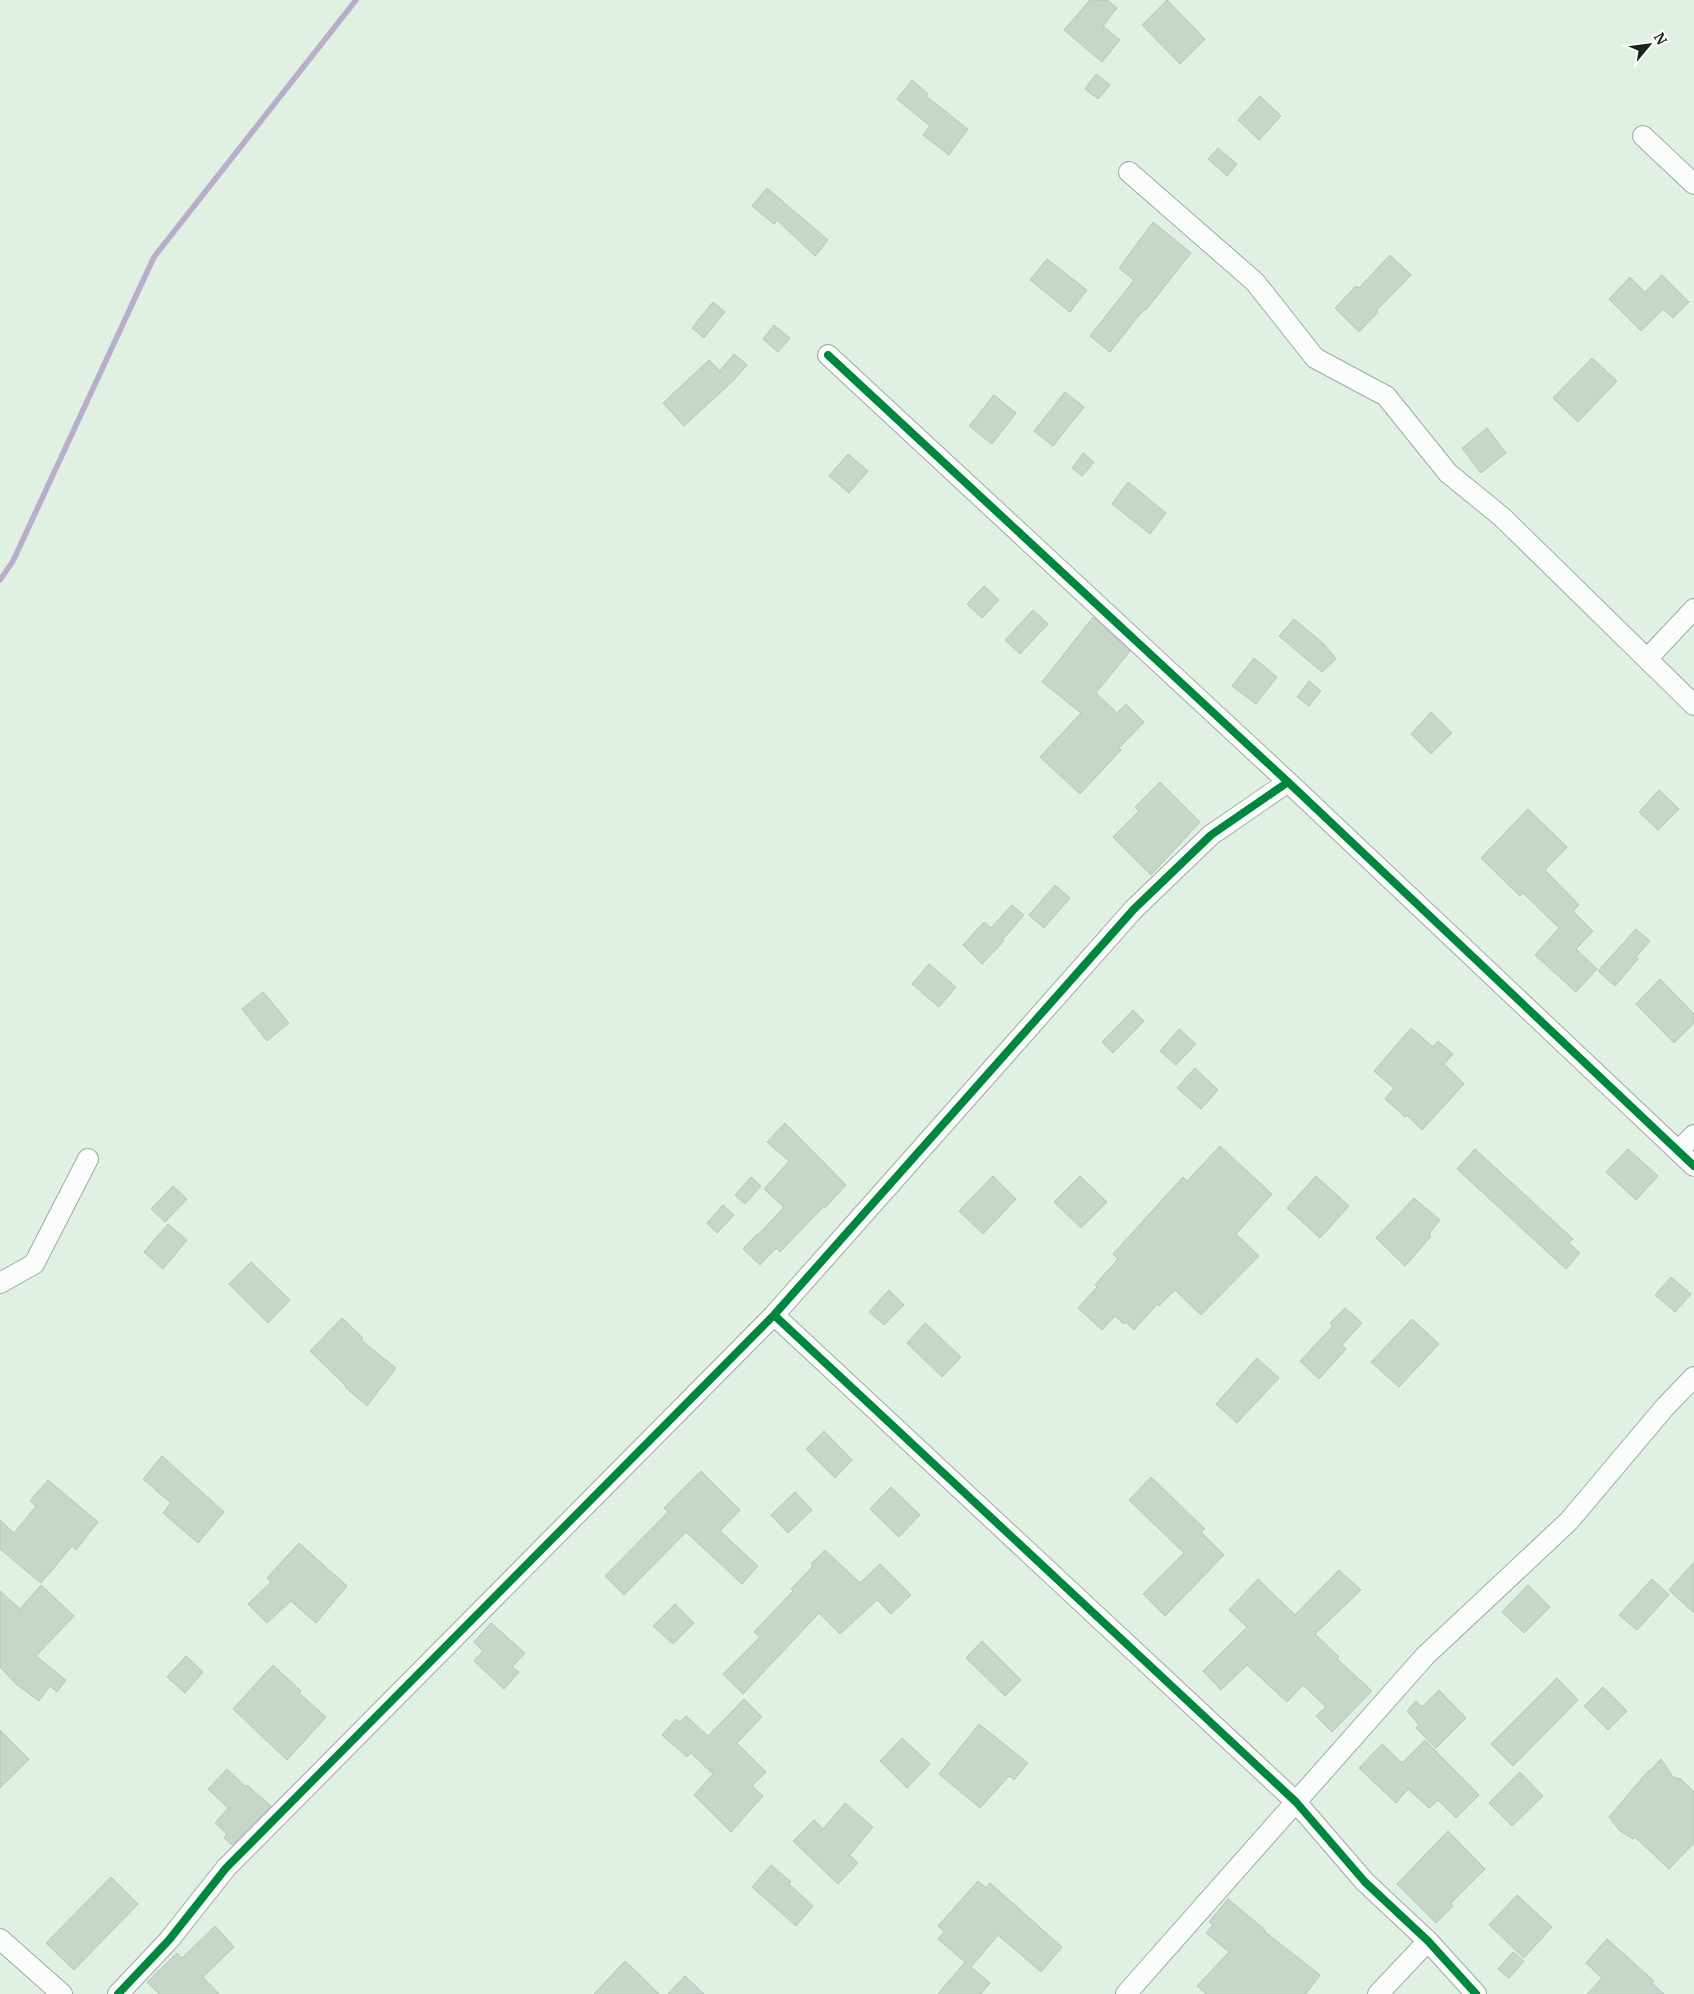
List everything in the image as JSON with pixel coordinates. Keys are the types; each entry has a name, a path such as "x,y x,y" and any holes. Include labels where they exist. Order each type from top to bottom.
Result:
{"street":[{"path":"1643,136 1694,184"},
{"path":"1129,172 1255,282 1315,358 1386,396 1448,474 1502,517 1694,705"},
{"path":"828,355 1288,782 1694,1166"},
{"path":"1647,659 1694,609"},
{"path":"118,1994 169,1940 226,1868 774,1315 1134,909 1211,835 1288,782"},
{"path":"1678,1151 1694,1135"},
{"path":"0,1283 34,1264 88,1159"},
{"path":"774,1315 1296,1802 1365,1882 1428,1941 1476,1994"},
{"path":"1126,1994 1425,1656 1568,1521 1665,1407 1694,1377"},
{"path":"0,1939 62,1994"},
{"path":"1378,1994 1428,1941"}],"building":[{"path":"1090,0 1107,0 1117,8 1103,26 1120,40 1102,62 1064,30"},
{"path":"1167,0 1205,39 1180,64 1142,25"},
{"path":"1096,74 1110,85 1098,99 1085,89"},
{"path":"912,80 928,94 926,96 968,129 949,155 923,135 930,126 897,99"},
{"path":"1260,96 1281,116 1259,140 1238,120"},
{"path":"1218,148 1237,164 1227,176 1208,159"},
{"path":"767,188 828,240 815,256 777,220 774,224 752,206"},
{"path":"1153,222 1191,253 1110,352 1090,336 1134,280 1119,268"},
{"path":"1390,255 1411,275 1376,311 1378,312 1359,332 1335,308 1356,286 1359,288"},
{"path":"1047,259 1087,290 1070,312 1030,280"},
{"path":"1662,275 1689,302 1673,318 1663,309 1641,331 1609,299 1630,277 1645,292"},
{"path":"713,302 725,312 704,338 692,328"},
{"path":"774,325 790,338 778,352 763,339"},
{"path":"734,354 747,365 734,380 684,426 663,403 709,360 720,371"},
{"path":"1592,358 1617,381 1578,422 1553,398"},
{"path":"1065,392 1084,407 1053,446 1034,431"},
{"path":"994,395 1016,413 992,444 969,426"},
{"path":"1487,428 1506,453 1481,473 1462,448"},
{"path":"1083,453 1094,462 1082,476 1072,468"},
{"path":"848,454 868,471 849,493 829,476"},
{"path":"1128,482 1166,513 1150,534 1112,504"},
{"path":"984,586 999,600 982,618 967,604"},
{"path":"1033,610 1048,624 1020,654 1005,640"},
{"path":"1093,617 1130,651 1096,693 1117,713 1126,704 1144,722 1080,794 1040,757 1081,713 1042,682"},
{"path":"1294,619 1324,644 1336,659 1322,672 1279,636"},
{"path":"1254,658 1277,677 1256,704 1232,686"},
{"path":"1309,681 1321,691 1309,706 1297,697"},
{"path":"1431,712 1452,733 1431,754 1411,734"},
{"path":"1160,782 1200,822 1151,875 1113,837 1139,811 1135,807"},
{"path":"1659,790 1679,809 1658,830 1639,812"},
{"path":"1528,809 1567,847 1545,870 1579,905 1573,911 1593,931 1576,949 1597,969 1576,992 1535,955 1559,928 1523,893 1520,896 1481,858"},
{"path":"1055,885 1070,898 1044,928 1029,915"},
{"path":"1012,905 1024,915 1003,939 1004,941 982,964 963,945 984,922 991,928"},
{"path":"1636,929 1650,941 1636,957 1638,959 1615,986 1598,971"},
{"path":"929,964 956,987 939,1007 912,984"},
{"path":"1660,979 1694,1014 1694,1023 1674,1043 1636,1004"},
{"path":"263,992 289,1023 267,1041 242,1009"},
{"path":"1133,1010 1144,1021 1113,1053 1102,1042"},
{"path":"1411,1028 1433,1047 1438,1041 1453,1054 1444,1064 1464,1084 1422,1130 1407,1115 1405,1117 1385,1099 1394,1088 1374,1071"},
{"path":"1179,1029 1196,1044 1176,1065 1160,1051"},
{"path":"1195,1068 1218,1090 1201,1109 1177,1088"},
{"path":"785,1123 846,1185 780,1252 776,1248 760,1265 743,1249 784,1207 764,1189 789,1161 767,1142"},
{"path":"1220,1146 1272,1194 1236,1234 1259,1256 1201,1315 1175,1290 1159,1306 1157,1304 1134,1330 1126,1322 1124,1324 1115,1316 1102,1330 1078,1308 1118,1259 1113,1254 1183,1177 1187,1181"},
{"path":"1475,1149 1573,1239 1569,1243 1580,1253 1566,1269 1457,1169"},
{"path":"1628,1149 1658,1176 1636,1200 1606,1172"},
{"path":"993,1176 1016,1199 983,1234 959,1211"},
{"path":"1080,1176 1107,1202 1081,1228 1054,1202"},
{"path":"1316,1176 1349,1206 1320,1238 1287,1208"},
{"path":"751,1177 761,1186 745,1204 735,1195"},
{"path":"173,1186 187,1199 165,1222 151,1209"},
{"path":"1414,1198 1440,1220 1429,1234 1431,1236 1405,1266 1376,1238"},
{"path":"723,1205 734,1215 717,1233 707,1223"},
{"path":"168,1224 187,1240 163,1269 144,1252"},
{"path":"251,1262 290,1300 268,1323 229,1284"},
{"path":"1671,1277 1691,1294 1675,1312 1655,1295"},
{"path":"889,1290 904,1305 884,1325 869,1312"},
{"path":"1345,1308 1362,1323 1342,1345 1346,1349 1319,1379 1300,1361 1333,1326 1330,1323"},
{"path":"342,1318 363,1338 361,1340 396,1368 367,1406 345,1387 310,1351"},
{"path":"1412,1319 1439,1344 1399,1387 1371,1362"},
{"path":"925,1323 961,1357 942,1377 907,1343"},
{"path":"1257,1358 1279,1378 1237,1423 1216,1404"},
{"path":"824,1431 852,1460 835,1478 806,1449"},
{"path":"162,1456 224,1512 198,1543 163,1513 171,1503 143,1479"},
{"path":"701,1471 740,1510 720,1531 758,1566 742,1584 686,1532 624,1595 605,1576 668,1512 664,1508"},
{"path":"1151,1477 1205,1529 1201,1532 1224,1555 1165,1616 1143,1594 1184,1553 1129,1500"},
{"path":"48,1480 98,1522 76,1550 72,1546 41,1583 0,1549 0,1520 14,1533 36,1506 30,1501"},
{"path":"891,1487 920,1515 899,1537 870,1509"},
{"path":"795,1492 812,1510 788,1533 771,1515"},
{"path":"299,1543 347,1586 316,1623 291,1601 267,1623 248,1604 271,1582 267,1578"},
{"path":"825,1550 860,1583 880,1564 911,1595 891,1614 877,1600 840,1634 819,1613 743,1694 723,1674 760,1637 754,1632 793,1591 791,1589"},
{"path":"1694,1562 1694,1613 1669,1590"},
{"path":"1339,1570 1361,1590 1315,1634 1339,1657 1337,1659 1372,1691 1332,1732 1316,1716 1326,1707 1303,1685 1287,1702 1247,1665 1221,1690 1203,1671 1247,1627 1229,1610 1258,1579 1295,1615"},
{"path":"1652,1579 1669,1595 1637,1630 1619,1615"},
{"path":"41,1585 74,1616 36,1656 66,1680 57,1692 50,1686 39,1701 16,1684 0,1667 0,1591 20,1609"},
{"path":"1528,1585 1550,1607 1524,1633 1502,1612"},
{"path":"675,1604 694,1623 673,1644 653,1626"},
{"path":"491,1623 525,1653 512,1667 519,1672 504,1689 474,1661 483,1651 474,1642"},
{"path":"982,1641 1021,1680 1005,1696 966,1658"},
{"path":"186,1656 203,1672 185,1693 167,1677"},
{"path":"273,1665 301,1691 299,1693 326,1717 287,1760 233,1709"},
{"path":"1557,1678 1578,1700 1513,1766 1491,1744"},
{"path":"1603,1687 1627,1711 1608,1730 1584,1706"},
{"path":"1439,1690 1466,1718 1436,1748 1416,1728 1419,1725 1407,1711 1416,1701 1422,1707"},
{"path":"744,1699 762,1717 737,1743 766,1772 752,1786 763,1796 731,1832 694,1795 713,1774 691,1753 687,1757 662,1735 676,1719 680,1722 686,1716 708,1736"},
{"path":"979,1724 1028,1763 1014,1780 1009,1776 980,1808 939,1774"},
{"path":"0,1730 29,1759 0,1788"},
{"path":"902,1738 930,1764 907,1788 880,1761"},
{"path":"1425,1740 1479,1795 1456,1818 1438,1800 1429,1808 1408,1789 1396,1803 1359,1768 1382,1744 1402,1763"},
{"path":"1661,1759 1673,1777 1681,1779 1694,1792 1694,1843 1669,1869 1635,1837 1633,1839 1620,1831 1609,1817 1649,1770"},
{"path":"227,1769 246,1787 247,1785 271,1806 232,1845 224,1838 227,1834 215,1823 228,1808 208,1789"},
{"path":"1520,1772 1543,1796 1512,1826 1489,1803"},
{"path":"845,1803 873,1827 850,1855 858,1863 838,1884 793,1841 814,1820 823,1829"},
{"path":"1448,1831 1485,1869 1451,1903 1453,1906 1436,1923 1397,1884"},
{"path":"771,1865 791,1882 789,1884 813,1906 796,1926 752,1887"},
{"path":"111,1877 138,1904 74,1970 46,1943"},
{"path":"978,1881 986,1888 990,1883 1062,1947 1041,1972 998,1935 971,1967 990,1983 981,1994 938,1994 965,1962 938,1939 944,1931 938,1926"},
{"path":"1517,1895 1552,1927 1524,1958 1489,1925"},
{"path":"1228,1899 1264,1931 1320,1975 1306,1994 1206,1994 1197,1986 1229,1952 1206,1933 1213,1925 1209,1922"},
{"path":"215,1926 234,1947 203,1977 219,1994 159,1994 147,1982 177,1953 182,1958"},
{"path":"1607,1939 1654,1981 1652,1983 1664,1994 1587,1994 1602,1978 1586,1963"},
{"path":"1513,1952 1524,1961 1509,1978 1498,1969"},
{"path":"625,1961 642,1977 659,1994 594,1994"},
{"path":"685,1976 704,1994 668,1994"}],"waterway":[{"path":"0,580 13,561 154,257 356,0"}],"cycle path":[{"path":"828,355 1288,782 1694,1166"},
{"path":"118,1994 169,1940 226,1868 774,1315 1134,909 1211,835 1288,782"},
{"path":"774,1315 1296,1802 1365,1882 1428,1941 1476,1994"}]}
